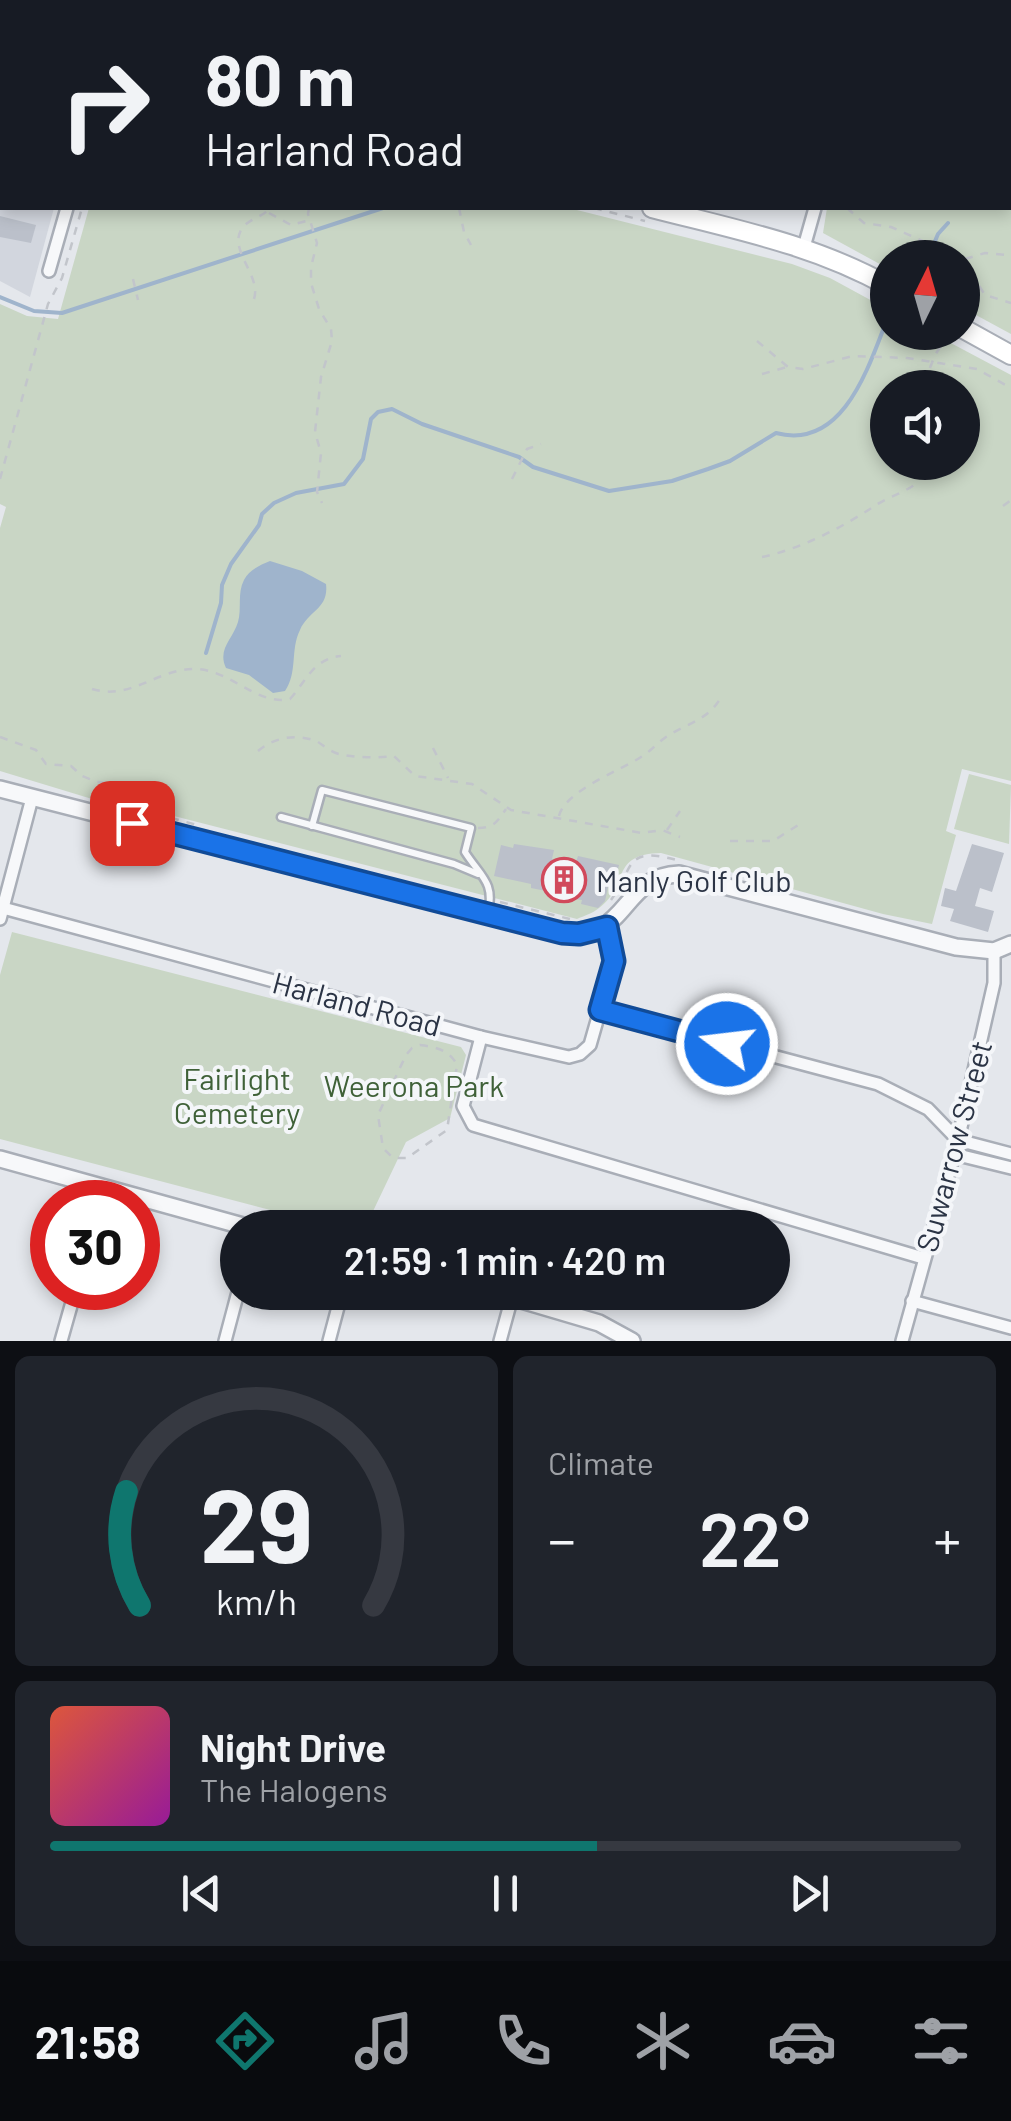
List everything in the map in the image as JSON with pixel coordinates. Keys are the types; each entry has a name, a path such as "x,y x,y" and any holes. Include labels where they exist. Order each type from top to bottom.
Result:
{"main road":[{"path":"650,214 804,247 846,262 870,276"},
{"path":"980,342 1011,355"}],"street":[{"path":"50,271 66,210"},
{"path":"804,247 813,210"},
{"path":"0,790 489,907 570,934 607,927 645,883 656,876 679,874 925,940 994,951 1011,944"},
{"path":"2,914 32,798"},
{"name":"Harland Road","path":"2,914 559,1056 575,1056 590,1045 614,961 607,927"},
{"name":"Suwarrow Street","path":"902,1341 922,1258 958,1140 994,983 994,951"},
{"path":"600,1010 878,1084 928,1109 958,1140 1011,1154"},
{"path":"481,1037 464,1106 468,1120 482,1129 627,1168 922,1258"},
{"path":"954,1154 1011,1168"},
{"path":"0,1159 60,1180"},
{"path":"160,1208 220,1221"},
{"path":"912,1301 1011,1328"},
{"path":"61,1341 70,1310"},
{"path":"225,1341 233,1310"},
{"path":"330,1341 338,1310"},
{"path":"500,1341 508,1310"},
{"path":"553,1310 598,1324 632,1341"}],"lane":[{"path":"312,826 322,790 471,828 465,852 488,882 489,907"},
{"path":"281,817 454,864 480,875"}],"path":[{"path":"0,479 48,304 62,278 81,210"},
{"path":"254,298 256,284 240,246 243,228 269,210 291,226 310,222"},
{"path":"310,210 316,238 311,283 319,309 331,329 332,342 321,377 315,432 321,453 318,492 322,502"},
{"path":"458,210 471,245"},
{"path":"613,210 650,214"},
{"path":"849,210 864,223 892,227 920,240"},
{"path":"980,254 1008,254"},
{"path":"132,279 138,300"},
{"path":"980,289 985,295 1011,303"},
{"path":"757,341 788,367"},
{"path":"929,370 940,350"},
{"path":"762,374 866,356 976,369 1011,388"},
{"path":"512,478 534,444 541,444"},
{"path":"762,557 778,554 855,520 917,483"},
{"path":"1003,506 1011,500"},
{"path":"92,689 120,693 194,669 234,679 263,698 277,702 290,699 316,664 341,656"},
{"path":"559,817 568,798 708,714 722,695"},
{"path":"0,737 36,750 46,764 71,766 97,782 130,785"},
{"path":"258,751 275,740 300,737 336,754 394,756 415,776 472,784 506,808 642,833 666,831 680,837"},
{"path":"433,748 448,779"},
{"path":"471,828 489,828 506,808"},
{"path":"666,831 680,811"},
{"path":"159,818 205,827"},
{"path":"730,842 773,841 803,822"},
{"path":"610,901 634,860 656,854 679,860"},
{"path":"489,907 578,920"},
{"path":"432,1046 453,1056 456,1065 449,1122 441,1136 407,1158 387,1155 382,1148 378,1115 412,1048 432,1046"}],"shaded area":[{"path":"0,210 53,210 30,297 0,281"}],"green space":[{"name":"Manly Golf Club","path":"88,210 577,210 792,264 830,278 870,300 870,350 964,350 1011,375 1011,781 962,769 946,831 956,835 932,924 661,853 634,859 608,899 597,910 577,919 170,815 148,816 0,771 0,528 6,507 0,504 0,304 27,316 58,319"},
{"path":"827,210 1011,210 1011,334 980,317 980,240 870,240 870,259 823,233"},
{"path":"969,774 1011,785 1009,844 954,829"},
{"name":"Fairlight Cemetery","path":"12,932 461,1047 466,1055 450,1118 406,1142 374,1210 270,1210 0,1139 0,975"}],"water":[{"path":"270,561 326,584 324,599 297,638 289,684 285,691 273,693 249,675 226,668 223,655 238,622 244,580"}],"building":[{"path":"0,216 36,225 31,243 0,237"},
{"name":"Manly Golf Club","path":"514,844 554,850 552,859 575,865 578,856 619,865 613,888 608,887 605,901 598,908 581,904 582,900 550,896 551,892 531,888 531,884 494,876 501,845 513,848"},
{"path":"972,844 1004,853 992,892 980,888 975,906 994,911 988,932 950,921 954,909 941,906 945,888 956,891"}],"waterway":[{"path":"0,297 34,311 62,313 377,210"},
{"path":"936,240 948,223"},
{"path":"206,653 221,603 222,585 262,514 274,503 296,493 344,484 363,459 371,419 378,412 392,409 422,424 519,457 533,467 609,491 672,481 730,461 776,433 800,435 820,429 850,400 875,350"}],"place":[{"name":"Manly Golf Club","path":"564,880"}],"route":[{"path":"132,823 562,933 579,934 607,927 614,961 600,1010 727,1044"}],"park label":[{"name":"Weerona Park","path":"414,1085"}]}
